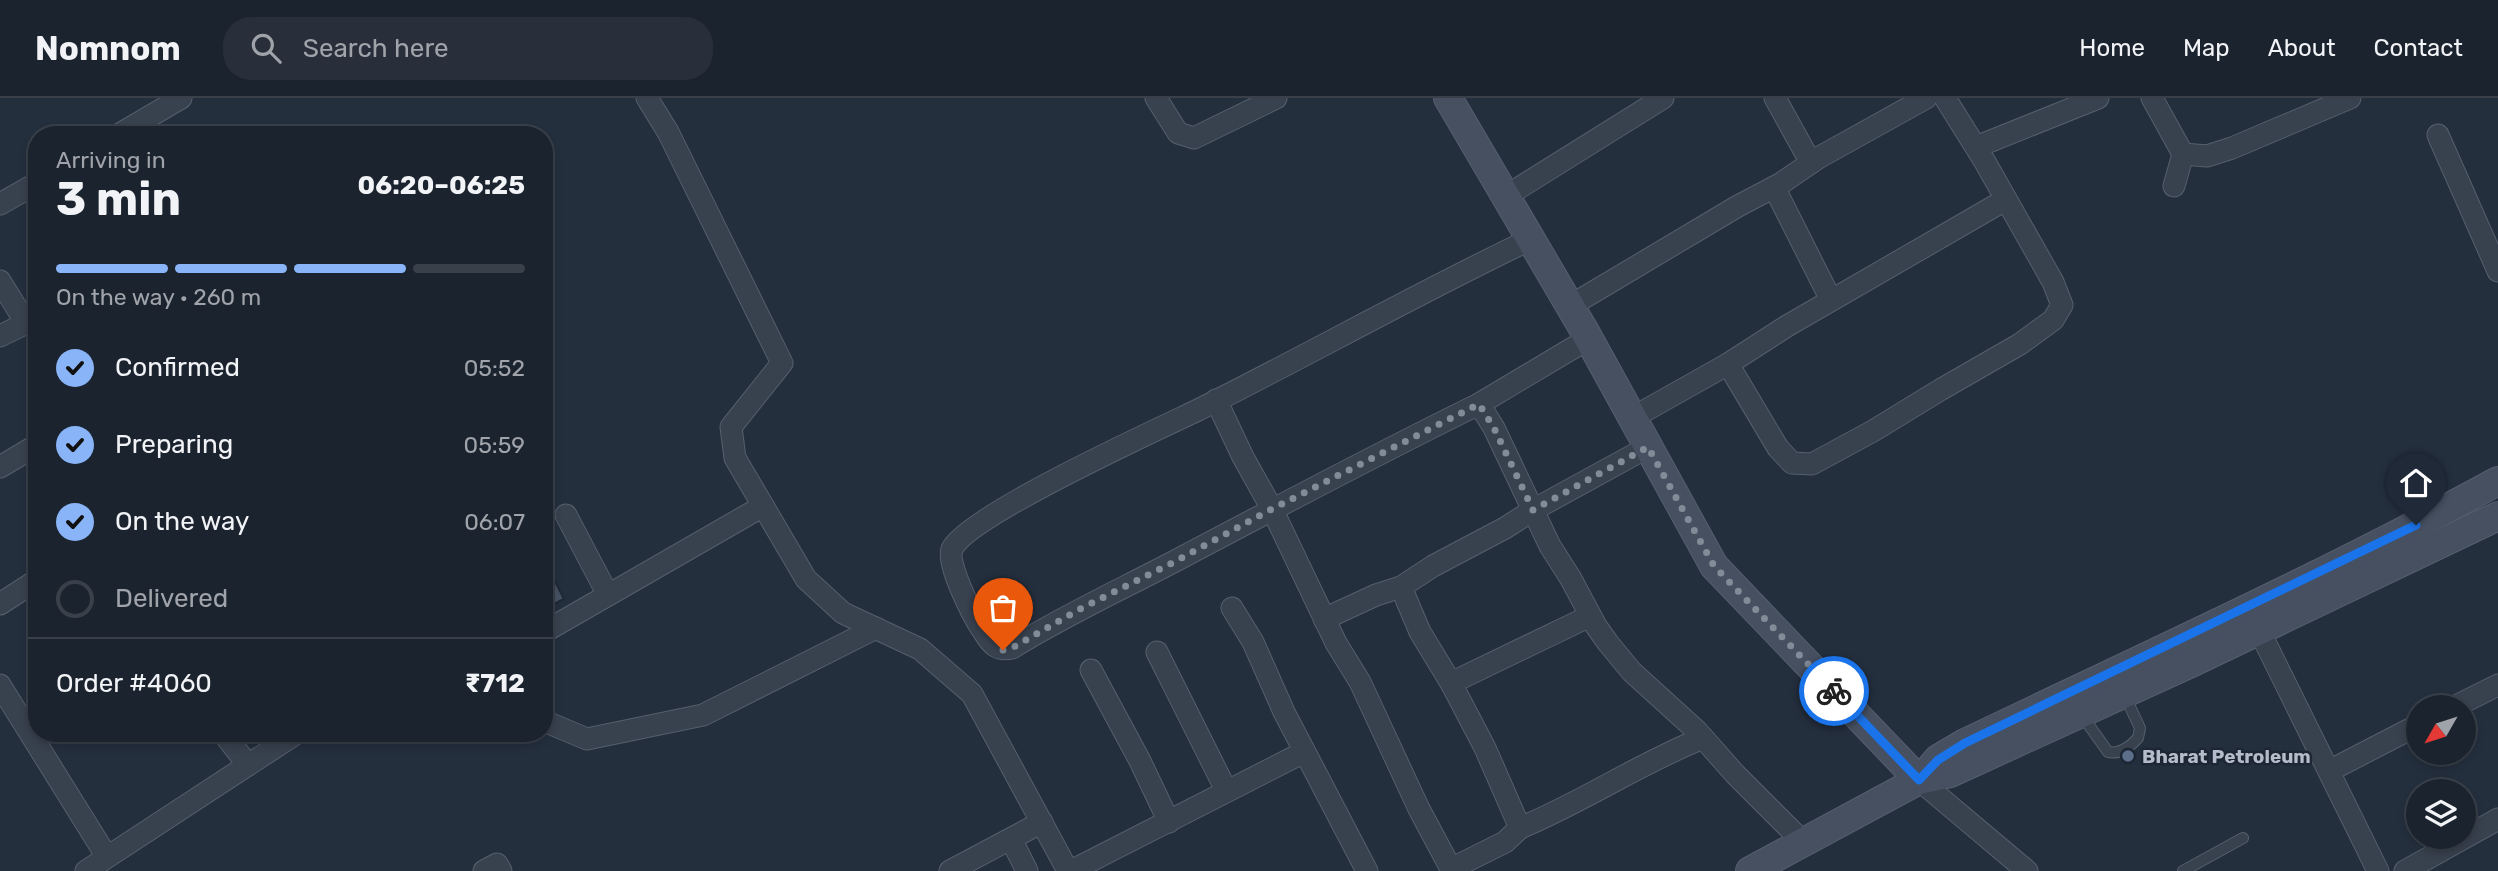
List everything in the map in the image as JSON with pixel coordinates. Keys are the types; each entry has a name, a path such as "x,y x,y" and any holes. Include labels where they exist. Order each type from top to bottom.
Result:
{"street":[{"path":"133,126 181,98"},
{"path":"648,98 668,132 782,363 731,427 736,458 806,579 843,613 920,649 972,694 1070,871 1304,752"},
{"path":"1156,98 1178,133 1194,138 1276,98"},
{"path":"1448,98 1570,306 1714,566 1919,780 2027,871"},
{"path":"1506,196 1663,98"},
{"path":"1775,98 1811,163"},
{"path":"1570,306 1926,98"},
{"path":"1728,364 1778,448 1792,463 1812,464 1845,448 2020,344 2053,320 2062,305 2053,282 1945,98"},
{"path":"1976,147 2098,98"},
{"path":"2152,98 2183,154 2174,186"},
{"path":"2183,154 2207,156 2232,148 2350,98"},
{"path":"2438,135 2498,271"},
{"path":"1774,187 1831,300"},
{"path":"0,204 28,188"},
{"path":"1632,418 2005,200"},
{"path":"1531,239 992,515 960,540 953,548 950,558 978,623 993,646 1003,650 1012,648 1080,609 1479,404 1588,339"},
{"path":"0,281 28,316"},
{"path":"0,337 28,322"},
{"path":"1216,400 1324,619 1360,682 1449,870 1506,842 1520,828 1703,738"},
{"path":"1479,404 1494,428 1550,546 1608,643 1632,671 1703,738 1803,842"},
{"path":"1324,619 1376,594 1401,587 1433,566 1648,447"},
{"path":"0,467 28,450"},
{"path":"1750,871 1919,780 1950,774 2124,694 2498,481"},
{"path":"553,627 763,506"},
{"path":"566,515 608,595"},
{"path":"1919,780 1938,760 1965,743 2498,516"},
{"path":"0,604 28,586"},
{"path":"1401,587 1420,632 1451,683 1485,748 1520,828"},
{"path":"1232,608 1253,642 1304,752 1367,871"},
{"path":"1451,683 1590,616"},
{"path":"2254,619 2378,871"},
{"path":"553,725 587,739 703,715 876,628"},
{"path":"1157,652 1226,790"},
{"path":"1091,670 1169,822"},
{"path":"0,685 28,730"},
{"path":"2476,696 2498,685"},
{"path":"2329,771 2406,731"},
{"path":"35,742 107,858"},
{"path":"230,742 248,765"},
{"path":"86,871 284,742"},
{"path":"2405,871 2498,819"},
{"path":"950,871 1042,822"},
{"path":"1011,839 1027,871"},
{"path":"484,871 497,864 501,871"}],"lane":[{"path":"2081,713 2108,752 2112,754 2122,750 2138,737 2140,728 2124,694"},
{"path":"2183,871 2242,838"}],"building":[{"path":"553,578 564,599 553,604"}],"way so far":[{"path":"1003,650 1012,648 1080,609 1332,477 1479,404 1494,428 1533,510 1648,447 1714,566 1834,691"}],"place":[{"name":"Bharat Petroleum","path":"2128,756"}],"route":[{"path":"1834,691 1919,780 1938,760 1965,743 2416,525"}]}
